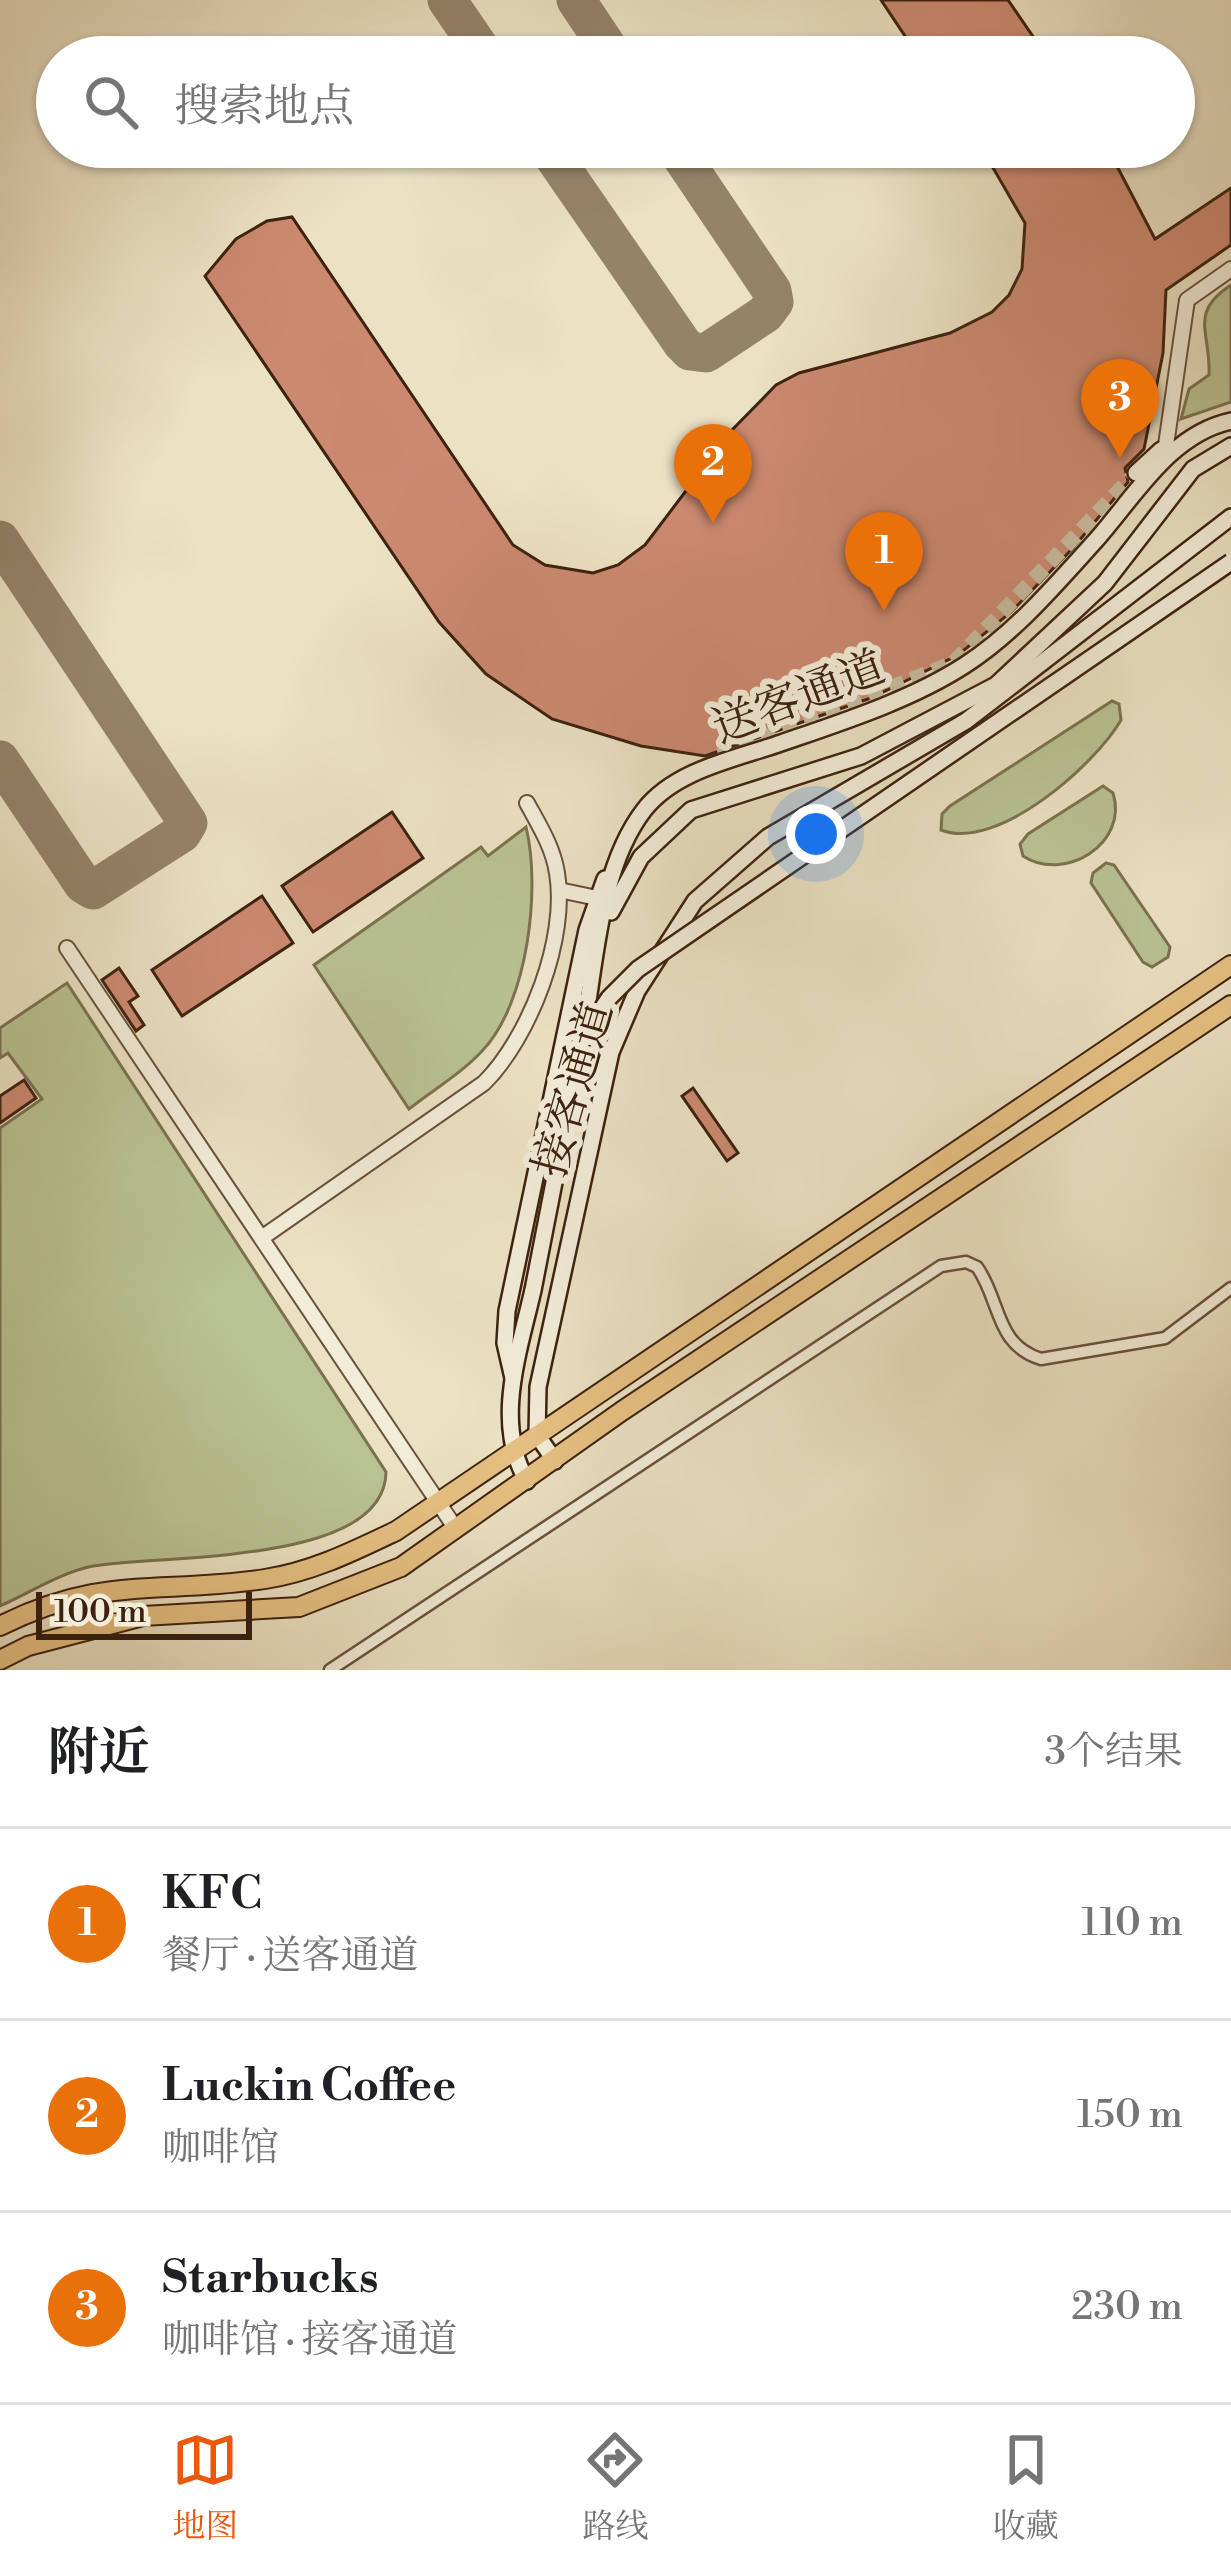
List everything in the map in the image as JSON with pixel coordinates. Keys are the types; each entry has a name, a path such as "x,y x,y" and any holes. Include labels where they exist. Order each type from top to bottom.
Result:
{"highway":[{"path":"0,1625 41,1605 106,1588 265,1579 331,1562 396,1531 1231,965"},
{"path":"0,1660 28,1646 143,1616 299,1607 401,1567 1231,1005"}],"main road":[{"path":"1136,473 1200,422 1231,417"},
{"name":"送客通道","path":"513,1378 621,851 660,793 726,761 878,707 963,666 1025,616 1164,460 1231,417"},
{"name":"送客通道","path":"602,931 632,871 683,815 741,790 861,756 996,685 1105,583 1193,469 1231,446"},
{"name":"接客通道","path":"537,1435 542,1364 610,1052 637,991 695,902 768,837 966,721 1231,517"},
{"name":"送客通道","path":"582,1039 609,998 638,968 1231,562"},
{"name":"接客通道","path":"513,1378 505,1343 507,1311 597,898 639,806 668,779 719,756"},
{"path":"513,1378 511,1454 527,1481"},
{"path":"537,1435 555,1461"}],"street":[{"path":"1166,445 1186,303 1231,269"},
{"path":"262,1237 500,1067 523,1034 538,992 559,890 552,854 527,803"},
{"path":"559,890 597,898"},
{"path":"67,948 456,1529"},
{"path":"330,1670 941,1266 966,1262 977,1267 1004,1331 1025,1354 1041,1359 1165,1338 1231,1288"}],"green space":[{"path":"1231,285 1231,402 1181,419 1189,389 1209,375 1206,314"},
{"path":"1112,701 1119,704 1121,720 1108,739 1042,800 989,828 964,833 941,830 942,814 950,806"},
{"path":"1103,786 1113,793 1115,811 1111,828 1089,854 1057,865 1023,856 1020,844 1028,834"},
{"path":"526,827 531,912 511,1003 483,1050 409,1109 314,965 481,847 488,856"},
{"path":"1106,863 1114,865 1170,947 1168,957 1152,967 1143,962 1091,883 1093,873"},
{"path":"67,983 386,1472 376,1503 350,1525 311,1540 216,1556 93,1566 0,1606 0,1128 42,1099 8,1053 0,1058 0,1028"}],"building":[{"path":"881,0 1008,0 1033,36 905,36"},
{"path":"993,168 1118,168 1155,239 1231,188 1231,245 1166,290 1163,353 1144,449 1125,468 1128,482 1010,613 958,655 871,698 705,756 641,746 552,719 486,674 439,622 205,276 236,239 267,221 292,217 513,545 545,565 593,573 618,565 645,545 732,430 776,385 799,373 950,333 992,312 1009,295 1022,269 1025,223"},
{"path":"392,812 423,858 313,932 282,886"},
{"path":"262,896 293,943 182,1016 152,970"},
{"path":"119,968 138,996 129,1002 144,1025 136,1031 102,980"},
{"path":"24,1080 36,1098 0,1123 0,1096"},
{"path":"693,1088 738,1153 727,1161 682,1096"}],"taxiway":[{"path":"447,0 472,36"},
{"path":"576,0 600,36"},
{"path":"561,168 682,343 690,351 706,353 765,314 774,302 772,291 689,168"},
{"path":"0,540 188,823 182,833 93,890 83,884 0,760"}],"tunnel":[{"path":"719,756 953,663 1136,473"}],"place":[{"name":"Starbucks","path":"1120,458"},
{"name":"Luckin Coffee","path":"713,523"},
{"name":"KFC","path":"884,611"}]}
